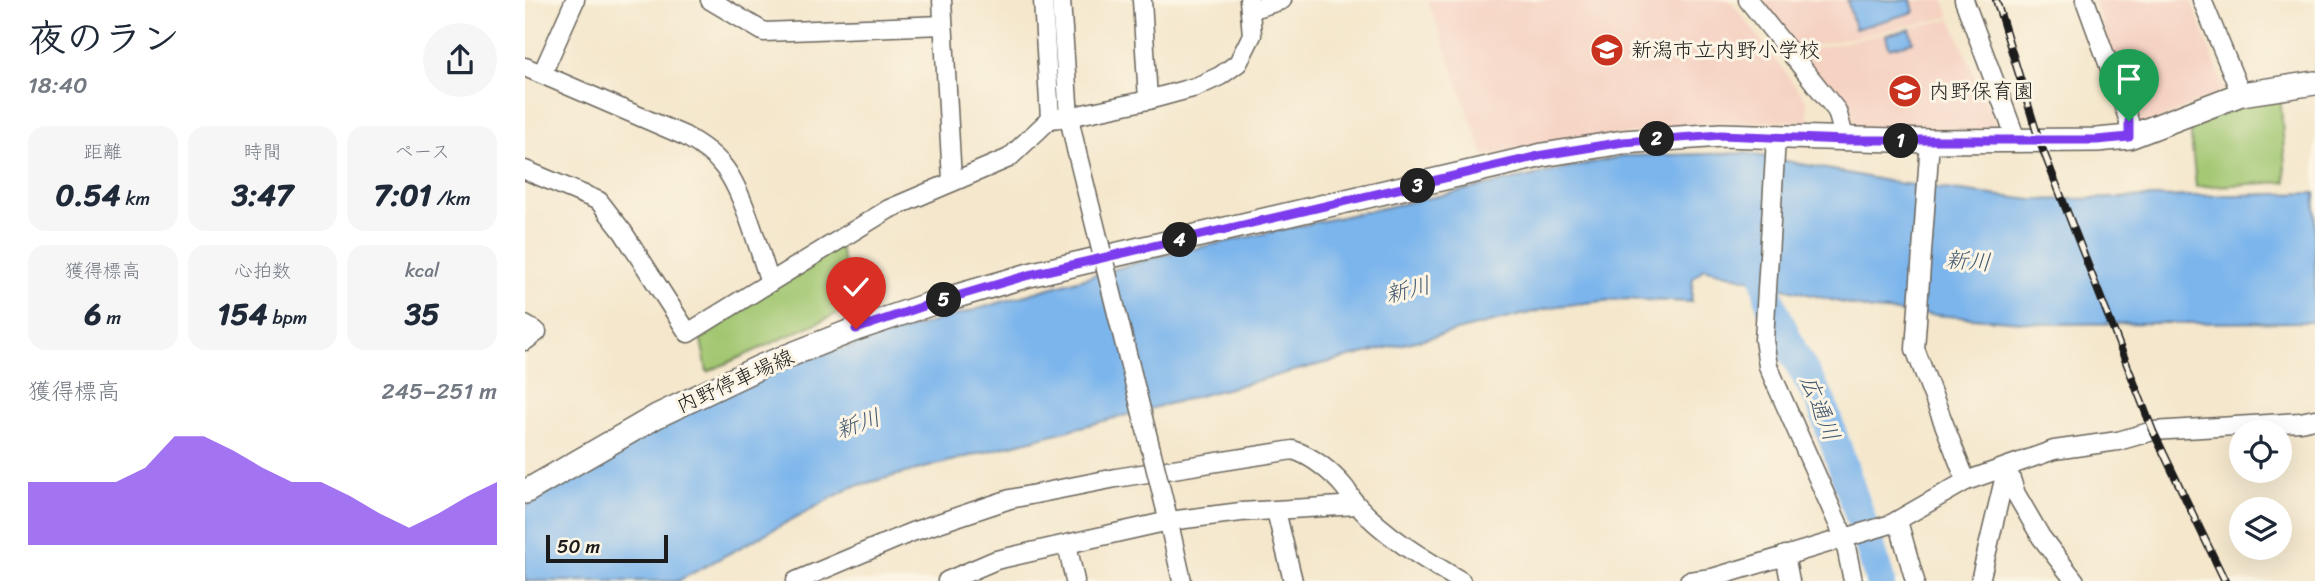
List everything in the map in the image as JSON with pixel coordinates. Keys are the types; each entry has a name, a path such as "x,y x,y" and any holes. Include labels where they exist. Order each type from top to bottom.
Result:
{"main road":[{"name":"内野停車場線","path":"525,492 657,416 762,366 856,329 933,303 1029,275 1543,155 1623,142 1721,135 1845,140 2097,140 2129,137 2241,94 2315,83"}],"street":[{"path":"542,74 575,0"},
{"path":"710,0 764,32 943,25"},
{"path":"942,0 952,180"},
{"path":"1043,0 1050,119"},
{"path":"1061,0 1069,117 1182,581"},
{"path":"1142,0 1148,100"},
{"path":"525,170 599,201 623,232 688,333 889,209 1009,158 1050,119 1148,100 1196,87 1220,76 1238,63 1252,36 1249,5 1282,0"},
{"path":"1748,0 1837,111 1845,140"},
{"path":"1964,0 2015,139"},
{"path":"2085,0 2129,121 2129,137"},
{"path":"2202,0 2241,94"},
{"path":"525,67 685,135 706,149 725,167 738,192 770,282"},
{"path":"1776,138 1764,340 1768,366 1847,536 1853,581"},
{"path":"1930,141 1915,349 1966,481"},
{"path":"525,325 537,332 525,341"},
{"path":"1689,581 1711,579 1894,522 1966,481 2054,450 2118,442 2153,431 2315,419"},
{"path":"796,581 912,532 1010,499 1246,456 1293,450 1305,454 1343,486 1357,505 1406,548 1461,581"},
{"path":"1980,581 2007,467"},
{"path":"2007,467 2016,494 2041,537 2075,581"},
{"path":"947,581 996,560 1168,516 1276,512 1357,505"},
{"path":"1276,512 1293,581"},
{"path":"1894,522 1915,581"},
{"path":"1067,544 1075,581"},
{"path":"1784,555 1790,581"}],"shaded area":[{"name":"新潟市立内野小学校","path":"1428,0 1730,0 1806,100 1809,121 1699,123 1484,156"},
{"name":"新潟市立内野小学校","path":"1757,0 1944,0 1950,17 1792,50"},
{"path":"2094,0 2191,0 2225,90 2138,129"},
{"name":"内野保育園","path":"1951,19 1998,130 1862,130 1794,53"}],"green space":[{"path":"2280,90 2286,182 2196,187 2189,116"},
{"path":"839,244 855,306 707,372 699,329"}],"water":[{"path":"1847,0 1911,0 1914,12 1855,29"},
{"path":"1910,29 1913,42 1889,48 1886,35"},
{"name":"新川","path":"1746,153 1897,183 2032,200 2315,193 2315,322 2047,324 1872,310 1704,268 1693,278 1691,302 1622,299 1558,306 1305,368 852,487 678,581 525,581 525,507 730,381 1160,256 1624,156"}],"waterway":[{"name":"広通川","path":"1764,273 1771,304 1793,352 1821,402 1880,581"}],"railway":[{"path":"1996,0 2039,140 2153,431 2225,581"}],"place":[{"name":"新潟市立内野小学校","path":"1607,50"},
{"name":"内野保育園","path":"1905,91"}],"route":[{"path":"856,329 1029,275 1543,155 1623,142 1721,135 1845,140 2097,140 2129,137 2129,121"}]}
